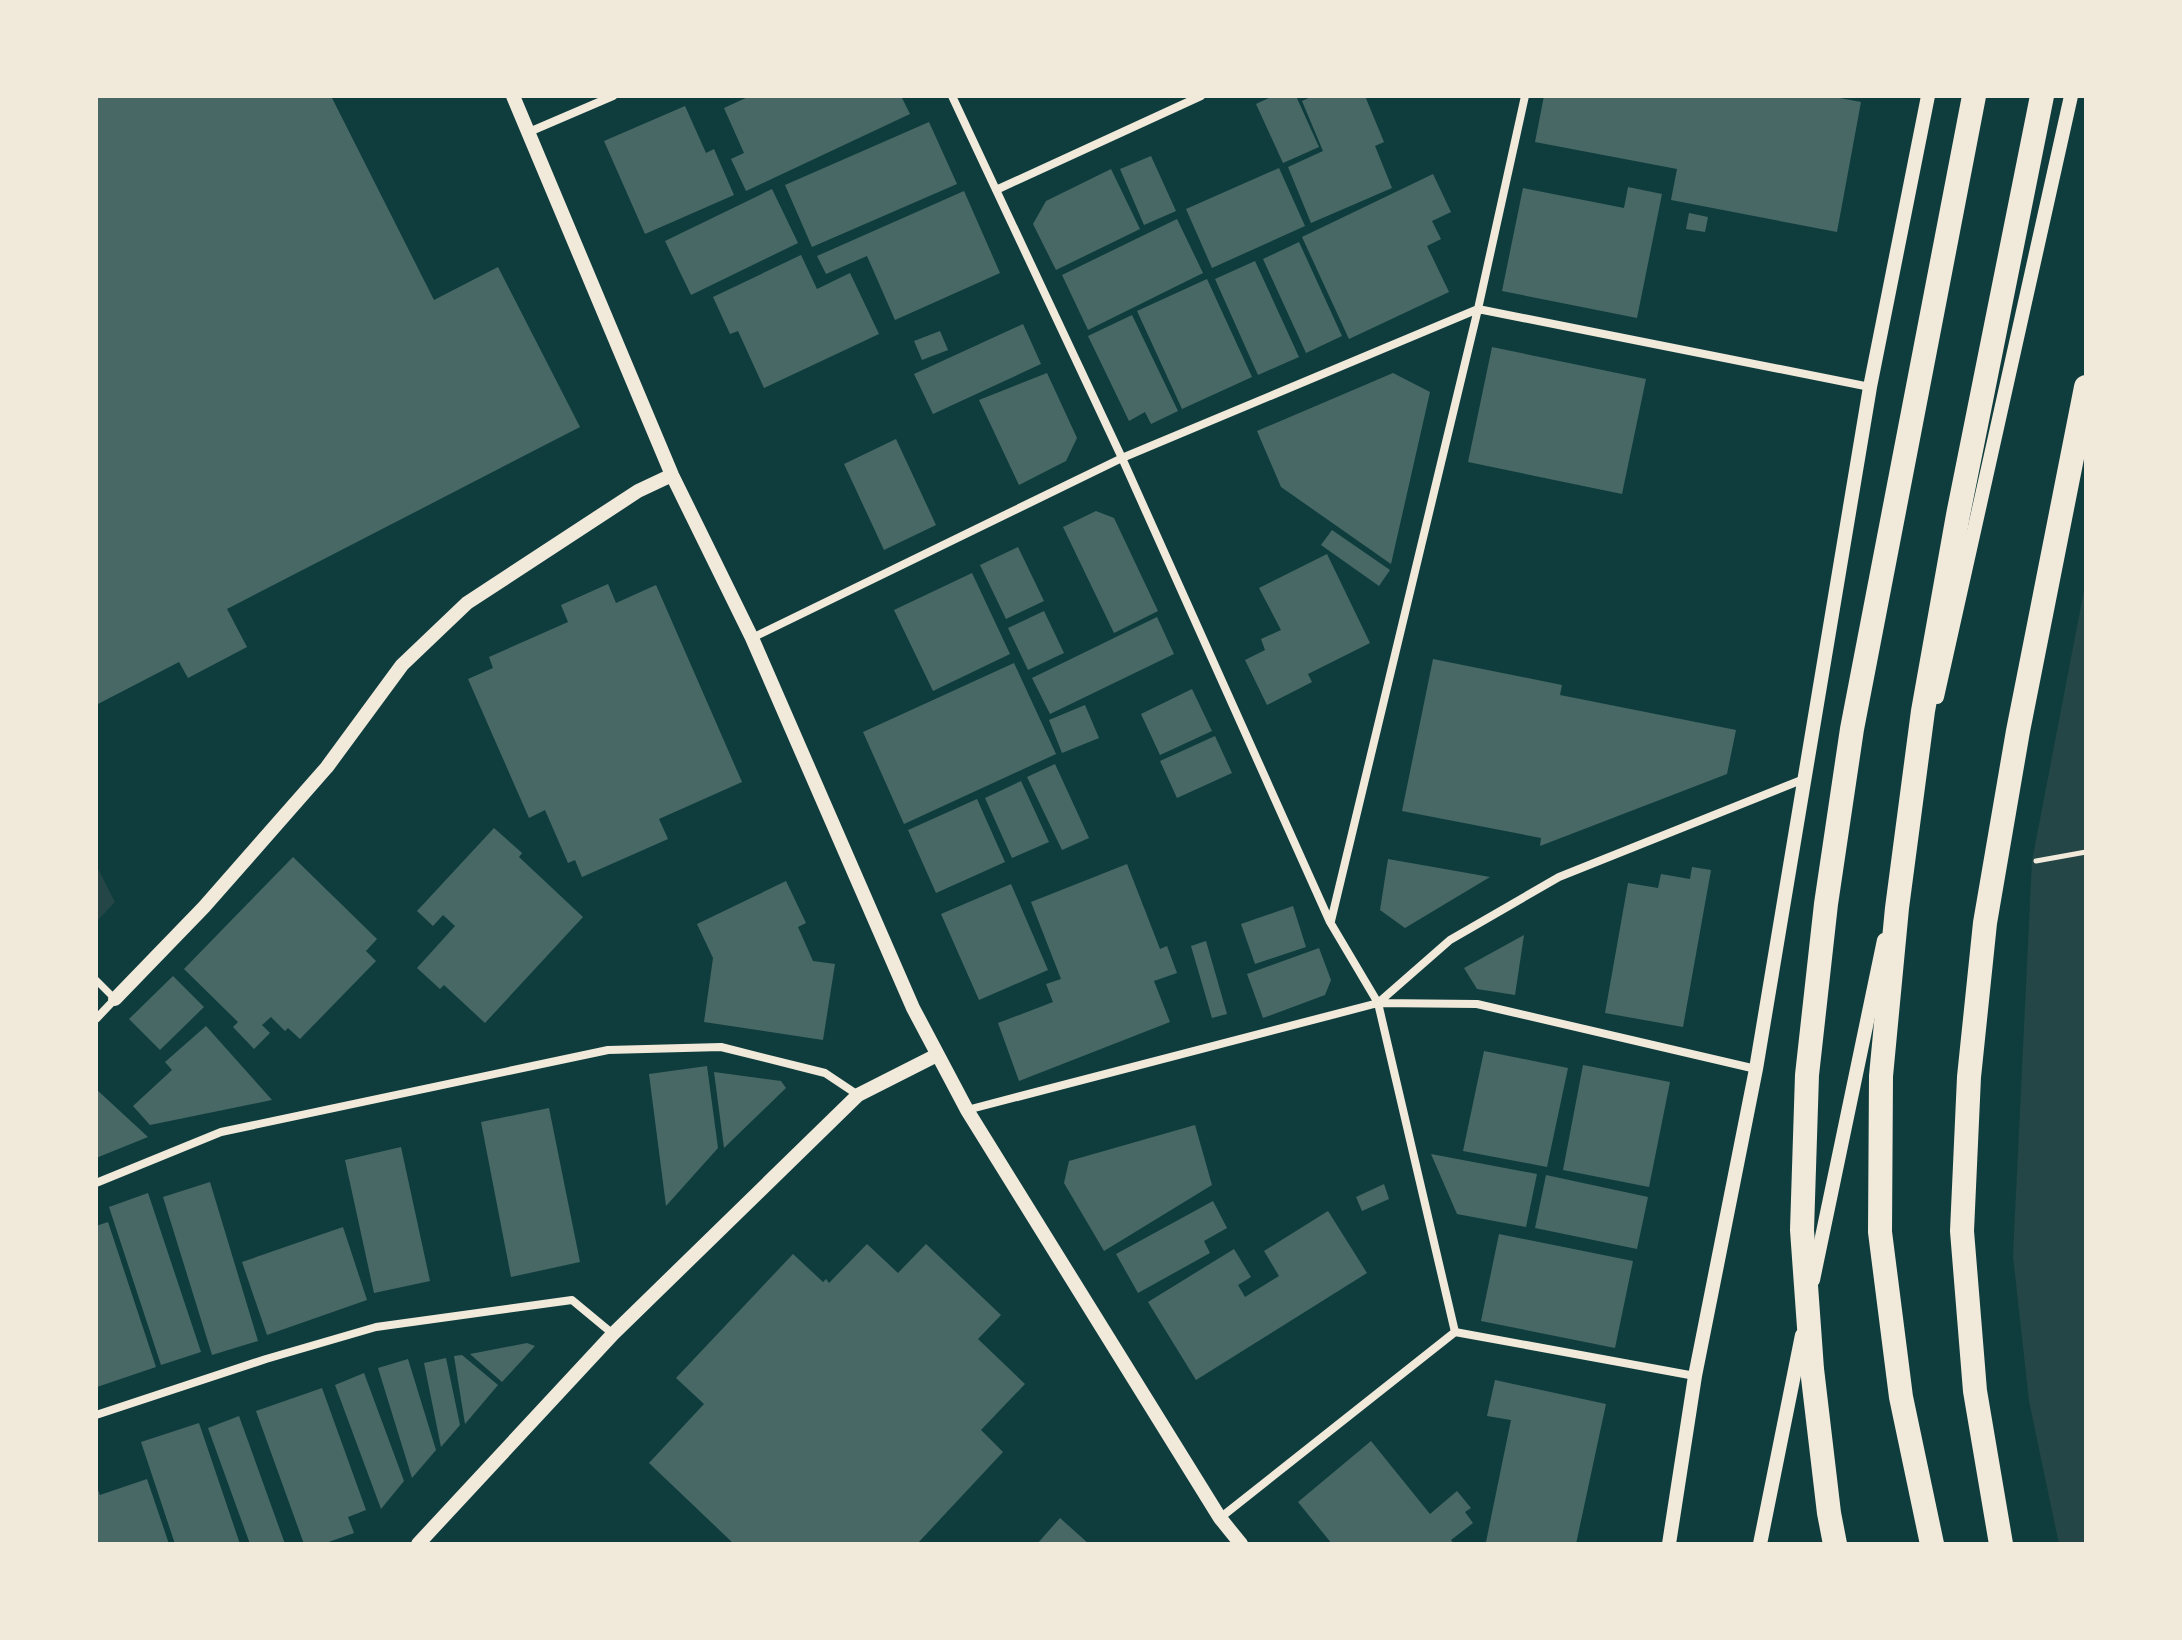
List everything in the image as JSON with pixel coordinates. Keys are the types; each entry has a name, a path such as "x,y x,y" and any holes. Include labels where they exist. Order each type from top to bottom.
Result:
{"highway":[{"path":"1835,1544 1812,1369 1802,1230 1807,1075 1826,904 1852,729 1974,96"},
{"path":"1932,1544 1901,1397 1880,1232 1881,1076 1897,908 1923,711 1958,515 2042,96"},
{"path":"2001,1544 1975,1391 1962,1231 1969,1077 1985,923 2018,731 2086,387"}],"street":[{"path":"513,96 672,475 752,638 913,1008 967,1110 1220,1518 1241,1544"},
{"path":"529,132 613,96"},
{"path":"952,96 1122,458 1330,922 1378,1003 1455,1332"},
{"path":"996,190 1201,96"},
{"path":"1330,922 1478,309 1525,96"},
{"path":"1669,1544 1695,1376 1756,1069 1870,387 1928,96"},
{"path":"1760,1544 1914,801 2071,96"},
{"path":"752,638 1122,458 1478,309 1870,387"},
{"path":"96,1019 204,907 327,767 402,665 467,603 638,491 672,475"},
{"path":"1378,1003 1450,940 1559,877 1804,779"},
{"path":"96,980 115,999"},
{"path":"967,1110 1378,1003 1477,1004 1756,1069"},
{"path":"96,1183 221,1132 608,1050 721,1047 825,1073 858,1095"},
{"path":"418,1544 613,1334 858,1095 937,1055"},
{"path":"96,1415 266,1359 376,1327 572,1300 613,1334"},
{"path":"1220,1518 1455,1332 1695,1376"}],"shaded area":[{"path":"2086,580 2086,1544 2059,1544 2029,1401 2013,1256 2032,861"},
{"path":"96,865 115,902 96,922"}],"building":[{"path":"96,96 331,96 434,300 498,267 580,427 227,609 247,647 188,678 179,662 96,705"},
{"path":"750,96 901,96 910,114 746,191 731,159 744,153 724,108"},
{"path":"1273,96 1296,96 1319,147 1283,163 1256,104"},
{"path":"1313,96 1365,96 1384,142 1375,146 1392,188 1311,223 1288,167 1323,151 1302,101"},
{"path":"1544,96 1829,96 1861,102 1837,232 1671,200 1677,169 1535,142"},
{"path":"685,106 706,153 714,149 734,195 645,234 604,141"},
{"path":"929,122 957,184 812,247 785,185"},
{"path":"1151,156 1176,211 1144,225 1120,169"},
{"path":"1279,168 1305,226 1212,268 1186,209"},
{"path":"1111,169 1140,229 1056,270 1033,224 1046,201"},
{"path":"1433,174 1451,212 1432,221 1441,239 1427,246 1449,292 1349,339 1302,237"},
{"path":"1628,187 1662,194 1637,318 1502,291 1523,188 1624,208"},
{"path":"772,189 798,243 691,295 665,241"},
{"path":"964,191 1000,273 895,320 867,256 826,274 817,256"},
{"path":"1689,213 1708,217 1705,232 1686,229"},
{"path":"1177,219 1203,273 1088,330 1062,275"},
{"path":"1299,242 1342,336 1306,353 1263,259"},
{"path":"801,255 817,289 850,273 879,334 764,388 738,331 730,334 713,297"},
{"path":"1255,261 1299,357 1258,375 1215,279"},
{"path":"1207,279 1252,377 1182,409 1137,311"},
{"path":"1132,315 1178,411 1151,424 1145,412 1129,421 1088,336"},
{"path":"1023,324 1041,364 933,414 914,374"},
{"path":"940,331 948,350 922,360 914,341"},
{"path":"1492,347 1646,379 1622,494 1468,462"},
{"path":"1047,373 1077,438 1066,461 1019,485 979,400"},
{"path":"1393,373 1430,392 1391,564 1281,487 1257,431"},
{"path":"896,439 936,525 884,550 844,464"},
{"path":"1096,511 1114,518 1158,611 1114,633 1063,527"},
{"path":"1332,530 1390,570 1379,586 1321,545"},
{"path":"1018,547 1044,601 1006,619 980,565"},
{"path":"1327,554 1370,643 1308,674 1312,682 1267,705 1245,660 1265,650 1261,639 1281,630 1259,588"},
{"path":"972,573 1010,654 933,691 894,610"},
{"path":"608,584 616,603 656,585 742,782 659,819 668,839 582,877 575,860 568,863 545,810 529,818 468,679 493,668 489,657 568,622 561,605"},
{"path":"1044,611 1064,653 1028,670 1008,628"},
{"path":"1157,617 1174,654 1050,714 1032,678"},
{"path":"1433,659 1562,685 1560,695 1736,730 1727,774 1540,846 1541,838 1402,811"},
{"path":"1014,663 1056,754 904,824 863,732"},
{"path":"1192,689 1212,731 1160,755 1141,714"},
{"path":"1085,705 1099,738 1062,753 1049,720"},
{"path":"1215,736 1232,773 1177,798 1160,761"},
{"path":"1055,764 1089,838 1062,850 1027,777"},
{"path":"1021,781 1049,842 1012,858 985,798"},
{"path":"977,799 1005,862 936,893 908,830"},
{"path":"494,828 522,853 519,857 583,917 485,1023 444,985 440,989 417,968 455,926 443,915 433,926 417,911"},
{"path":"293,857 377,939 366,951 376,961 300,1039 288,1028 285,1031 271,1017 262,1025 270,1033 254,1049 233,1027 238,1022 184,969"},
{"path":"1388,859 1490,877 1405,928 1380,910"},
{"path":"1127,864 1160,949 1167,946 1177,973 1154,981 1170,1022 1019,1081 998,1023 1053,1002 1046,984 1061,979 1031,902"},
{"path":"1692,867 1711,870 1683,1027 1605,1013 1628,883 1658,888 1661,874 1690,879"},
{"path":"786,881 806,923 798,927 813,961 835,964 823,1040 704,1022 713,958 697,924"},
{"path":"1011,884 1048,970 979,1000 941,914"},
{"path":"1293,906 1306,947 1255,964 1241,924"},
{"path":"1524,935 1515,995 1477,989 1464,968"},
{"path":"1206,941 1227,1014 1212,1018 1191,946"},
{"path":"1319,948 1331,980 1325,995 1263,1018 1247,974"},
{"path":"173,976 204,1007 160,1050 129,1019"},
{"path":"206,1026 272,1100 150,1125 133,1106 172,1070 165,1062"},
{"path":"1484,1051 1568,1068 1547,1167 1463,1151"},
{"path":"1583,1065 1670,1082 1649,1187 1563,1170"},
{"path":"707,1066 718,1148 666,1206 649,1074"},
{"path":"714,1072 781,1081 786,1088 724,1148"},
{"path":"96,1089 148,1137 96,1158"},
{"path":"549,1108 580,1262 511,1277 481,1122"},
{"path":"1195,1125 1212,1185 1104,1251 1064,1183 1069,1161"},
{"path":"401,1147 430,1281 374,1293 345,1160"},
{"path":"1431,1154 1537,1174 1526,1227 1457,1214"},
{"path":"1546,1175 1648,1197 1637,1249 1535,1228"},
{"path":"210,1182 258,1341 212,1355 163,1197"},
{"path":"1384,1184 1389,1199 1362,1211 1356,1197"},
{"path":"148,1193 201,1352 161,1365 109,1207"},
{"path":"1213,1201 1227,1228 1204,1241 1210,1253 1138,1293 1116,1254"},
{"path":"1328,1211 1367,1273 1196,1380 1148,1302 1234,1249 1251,1277 1238,1285 1245,1297 1279,1276 1264,1251"},
{"path":"108,1222 156,1367 97,1387 96,1226"},
{"path":"343,1227 367,1300 267,1335 242,1262"},
{"path":"1499,1234 1633,1261 1615,1348 1481,1321"},
{"path":"867,1244 898,1273 926,1244 1001,1315 978,1339 1025,1384 981,1430 1003,1452 917,1544 734,1544 649,1463 704,1404 676,1378 793,1254 823,1282 826,1279 829,1283"},
{"path":"527,1343 535,1346 502,1382 470,1354"},
{"path":"462,1355 498,1385 465,1424 454,1356"},
{"path":"446,1358 460,1425 441,1447 424,1363"},
{"path":"408,1359 436,1450 412,1478 378,1368"},
{"path":"364,1373 404,1481 381,1509 335,1385"},
{"path":"1495,1380 1606,1404 1576,1544 1486,1542 1511,1420 1487,1416"},
{"path":"322,1388 366,1510 348,1517 354,1533 323,1544 304,1544 256,1411"},
{"path":"239,1416 285,1544 250,1544 208,1428"},
{"path":"199,1423 240,1544 175,1544 141,1442"},
{"path":"1371,1441 1430,1514 1457,1491 1471,1508 1465,1512 1473,1523 1451,1540 1454,1544 1332,1544 1298,1502"},
{"path":"147,1479 169,1544 96,1544 96,1485 100,1495"},
{"path":"1060,1518 1089,1544 1037,1544"}]}
